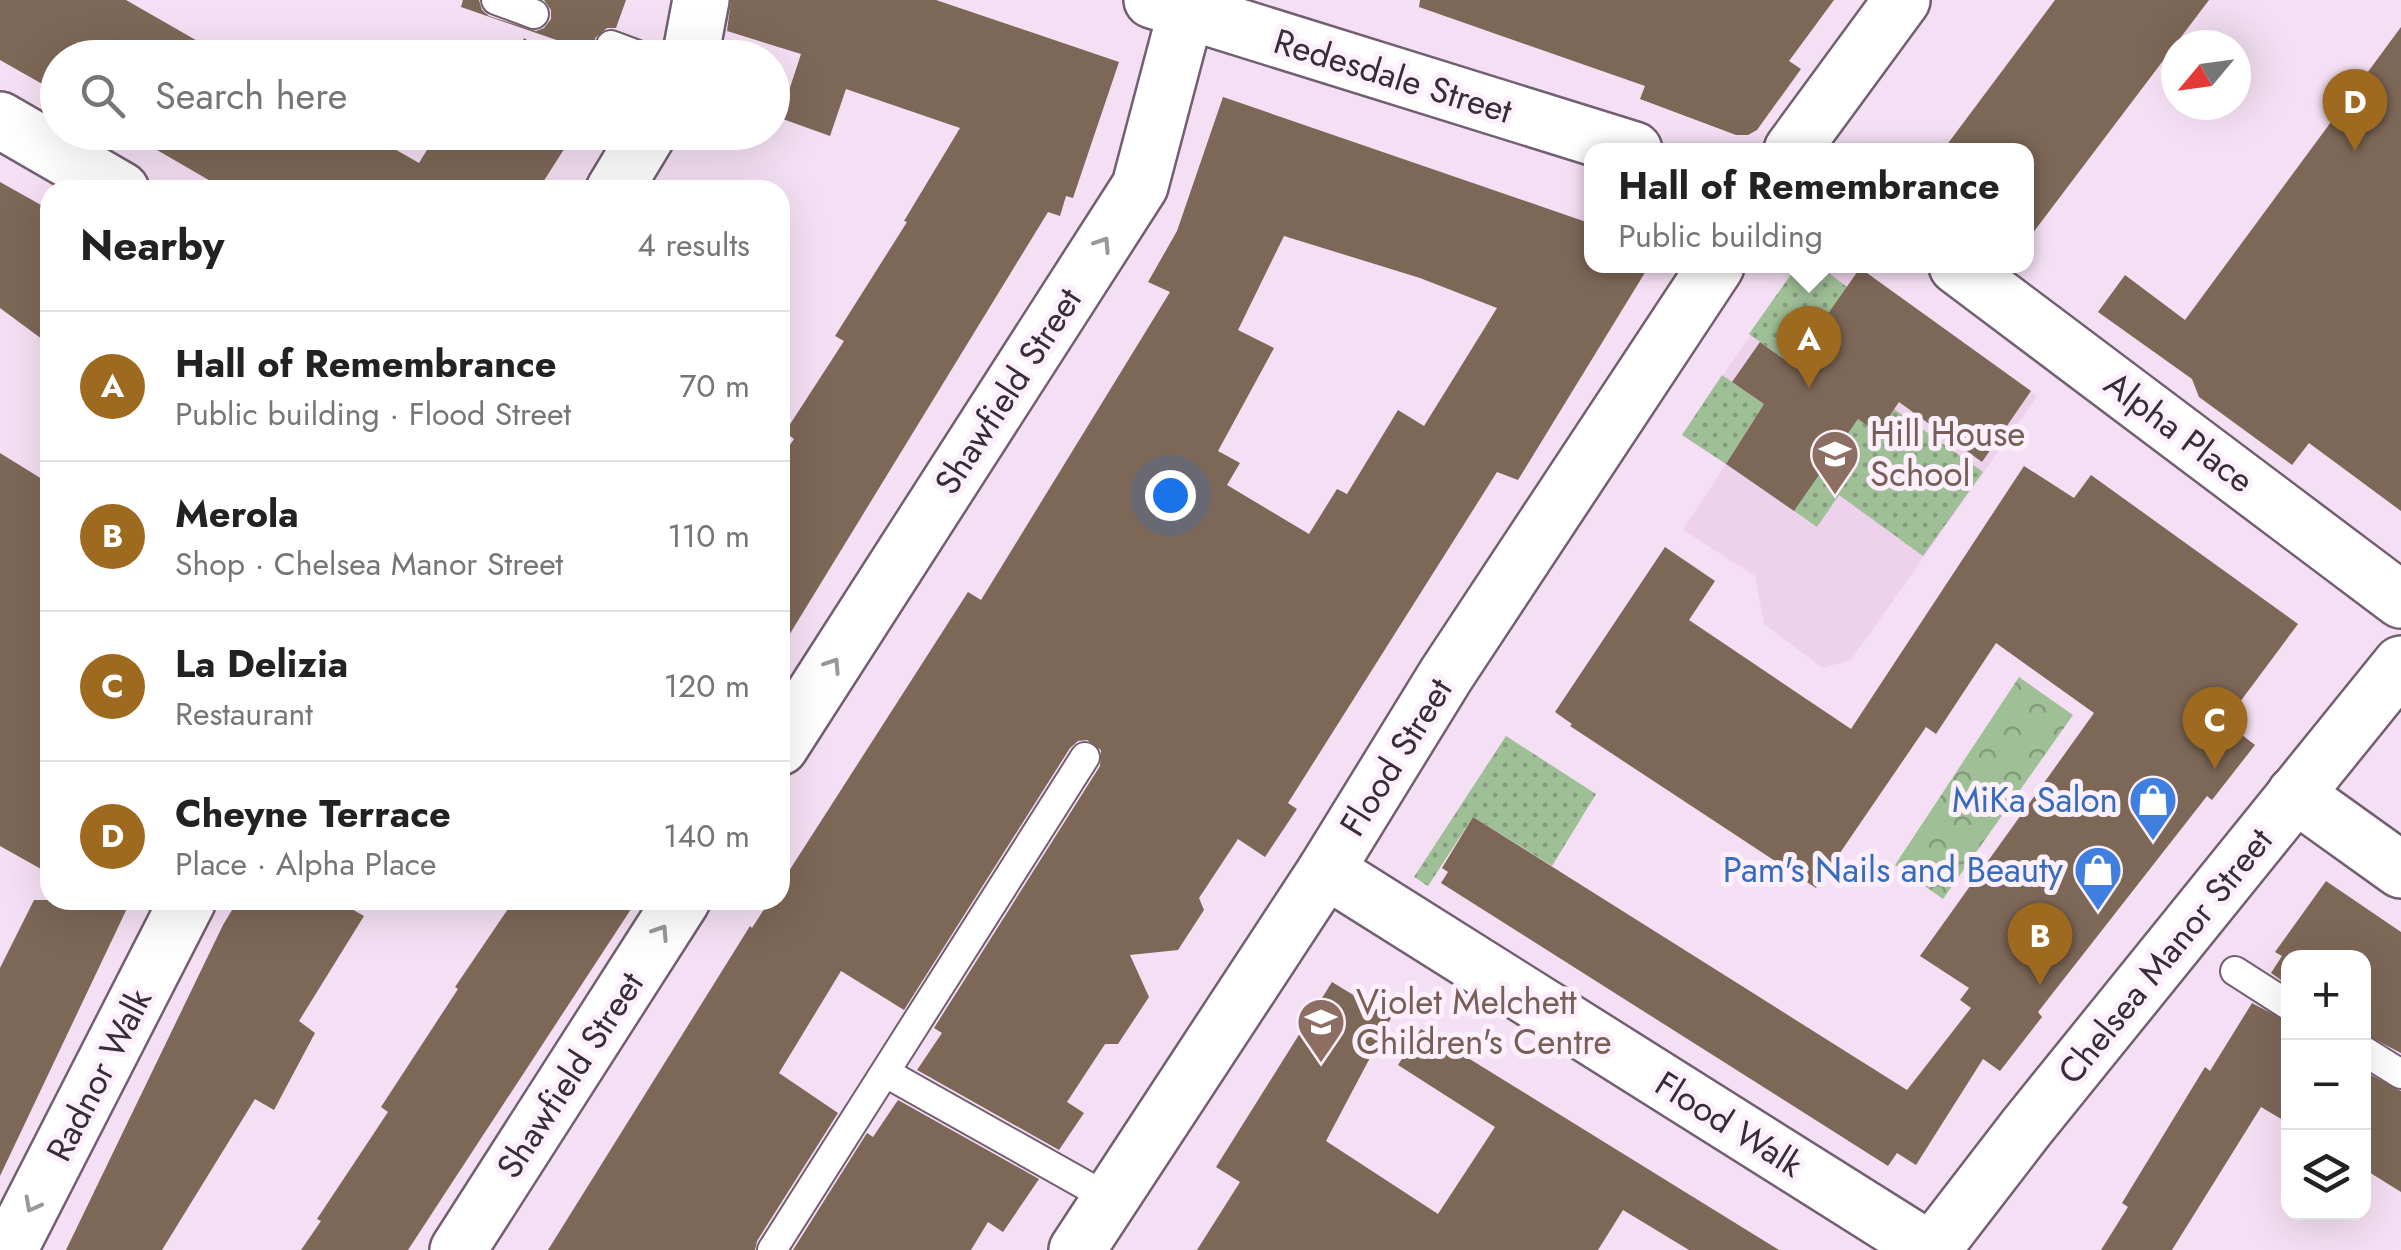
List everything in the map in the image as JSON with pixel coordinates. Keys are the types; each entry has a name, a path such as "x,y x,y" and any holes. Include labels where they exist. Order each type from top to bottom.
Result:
{"street":[{"path":"693,40 701,0"},
{"path":"1801,143 1902,0"},
{"name":"Redesdale Street","path":"1169,6 1611,143"},
{"name":"Shawfield Street","path":"790,731 1140,186 1169,6"},
{"path":"0,120 40,143"},
{"path":"51,150 103,180"},
{"path":"620,180 639,150"},
{"name":"Flood Street","path":"1076,1250 1326,870 1446,675 1711,273"},
{"name":"Alpha Place","path":"1966,273 2401,600"},
{"name":"Chelsea Manor Street","path":"1931,1250 2401,664"},
{"path":"2295,794 2401,870"},
{"name":"Flood Walk","path":"1326,870 1931,1250"},
{"name":"Radnor Walk","path":"9,1250 183,910"},
{"name":"Shawfield Street","path":"458,1250 676,910"}],"lane":[{"path":"496,0 534,14"},
{"path":"772,1250 1084,757"},
{"path":"2235,971 2281,1000"},
{"path":"2371,1055 2401,1074"},
{"path":"886,1072 1110,1199"}],"shaded area":[{"name":"Hill House School","path":"1793,273 1867,273 2037,397 1851,660 1823,668 1764,624 1755,576 1683,530 1726,464 1682,435"}],"green space":[{"path":"1792,273 1831,273 1847,287 1792,365 1749,334"},
{"path":"1722,375 1764,404 1726,464 1682,435"},
{"path":"1894,409 1983,472 1923,556 1839,495 1817,527 1794,511 1858,419 1878,432"},
{"path":"2019,677 2073,715 1943,899 1895,865"},
{"path":"1506,736 1596,794 1552,866 1473,817 1428,886 1414,877"}],"building":[{"path":"0,0 126,0 196,40 40,40 40,83 0,60"},
{"path":"463,0 479,0 489,16 536,31 551,19 551,10 544,0 626,0 616,28 607,28 595,40 556,40 461,7"},
{"path":"731,0 936,0 1119,62 1073,198 1066,196 1060,216 1048,212 790,634 790,445 794,439 790,436 790,424 844,341 835,336 960,128 846,89 830,136 790,122 790,88 801,54 790,51 790,40 756,40 727,31"},
{"path":"1420,0 1834,0 1789,61 1801,69 1757,130 1736,135 1640,99 1645,86 1419,7"},
{"path":"2055,0 2209,0 2186,30 2161,30 2161,63 2034,231 2034,143 1948,143"},
{"path":"2401,27 2401,511 2309,443 2292,465 2199,397 2192,379 2098,312 2125,275 2185,320"},
{"path":"1223,97 1584,221 1584,273 1645,273 1518,480 1497,472 1288,803 1297,809 1265,857 1238,839 1199,898 1204,910 1178,950 1130,955 1149,997 1118,1044 1105,1044 1067,1102 1084,1113 1059,1150 917,1070 942,1033 934,1028 1100,766 1101,750 1087,740 1070,748 904,1010 841,971 779,1073 838,1113 755,1250 548,1250 750,926 764,910 790,910 790,869 968,592 981,600 1170,292 1148,282 1177,231","holes":["1284,236 1420,278 1497,308 1424,426 1398,410 1347,494 1337,489 1309,534 1227,485 1240,463 1218,451 1274,348 1238,330"]},
{"path":"157,150 396,150 419,163 427,150 564,150 544,180 209,180"},
{"path":"0,182 40,204 40,338 0,308"},
{"path":"1856,273 1867,273 2031,391 1982,462 1899,402 1878,433 1858,419 1794,511 1726,464 1764,404 1732,382 1760,342 1792,365"},
{"path":"0,453 40,478 40,868 0,846"},
{"path":"2024,466 2074,498 2091,475 2298,624 2225,722 2255,745 2212,800 2207,796 2038,1012 2042,1017 2000,1071 1983,1059 1916,1165 1897,1153 1888,1166 1441,883 1448,872 1442,868 1473,817 1907,1090 1971,1008 1960,1000 1969,988 1920,956 2094,713 1996,643 1936,734 1926,727 1816,888 1570,726 1555,712 1665,547 1715,581 1689,620 1851,729"},
{"path":"2326,881 2401,932 2401,1053 2371,1038 2371,950 2281,950 2281,955 2275,952"},
{"path":"34,900 40,900 40,910 126,910 0,1176 0,968"},
{"path":"232,910 354,910 364,916 299,1021 315,1033 274,1110 255,1099 162,1250 66,1250"},
{"path":"507,910 630,910 408,1250 301,1250 388,1112 381,1107 458,989 455,987"},
{"path":"2281,958 2281,980 2271,973"},
{"path":"1332,982 1391,1018 1326,1141 1438,1214 1495,1127 1398,1065 1421,1029 1779,1250 1689,1250 1623,1210 1598,1250 1197,1250 1240,1182 1216,1167"},
{"path":"2252,1003 2281,1018 2281,1119 2261,1107 2172,1250 2101,1250 2128,1207 2122,1203 2205,1067 2210,1071"},
{"path":"2371,1075 2401,1091 2401,1192 2371,1173"},
{"path":"898,1100 1039,1179 1003,1232 988,1222 971,1250 793,1250 867,1133 873,1137"}],"place":[{"name":"Cheyne Terrace","path":"2355,151"},
{"name":"Hall of Remembrance","path":"1809,388"},
{"name":"Hill House School","path":"1835,496"},
{"name":"La Delizia","path":"2215,769"},
{"name":"MiKa Salon","path":"2153,842"},
{"name":"Pam's Nails and Beauty","path":"2098,912"},
{"name":"Merola","path":"2040,985"},
{"name":"Violet Melchett Children's Centre","path":"1321,1064"}]}
